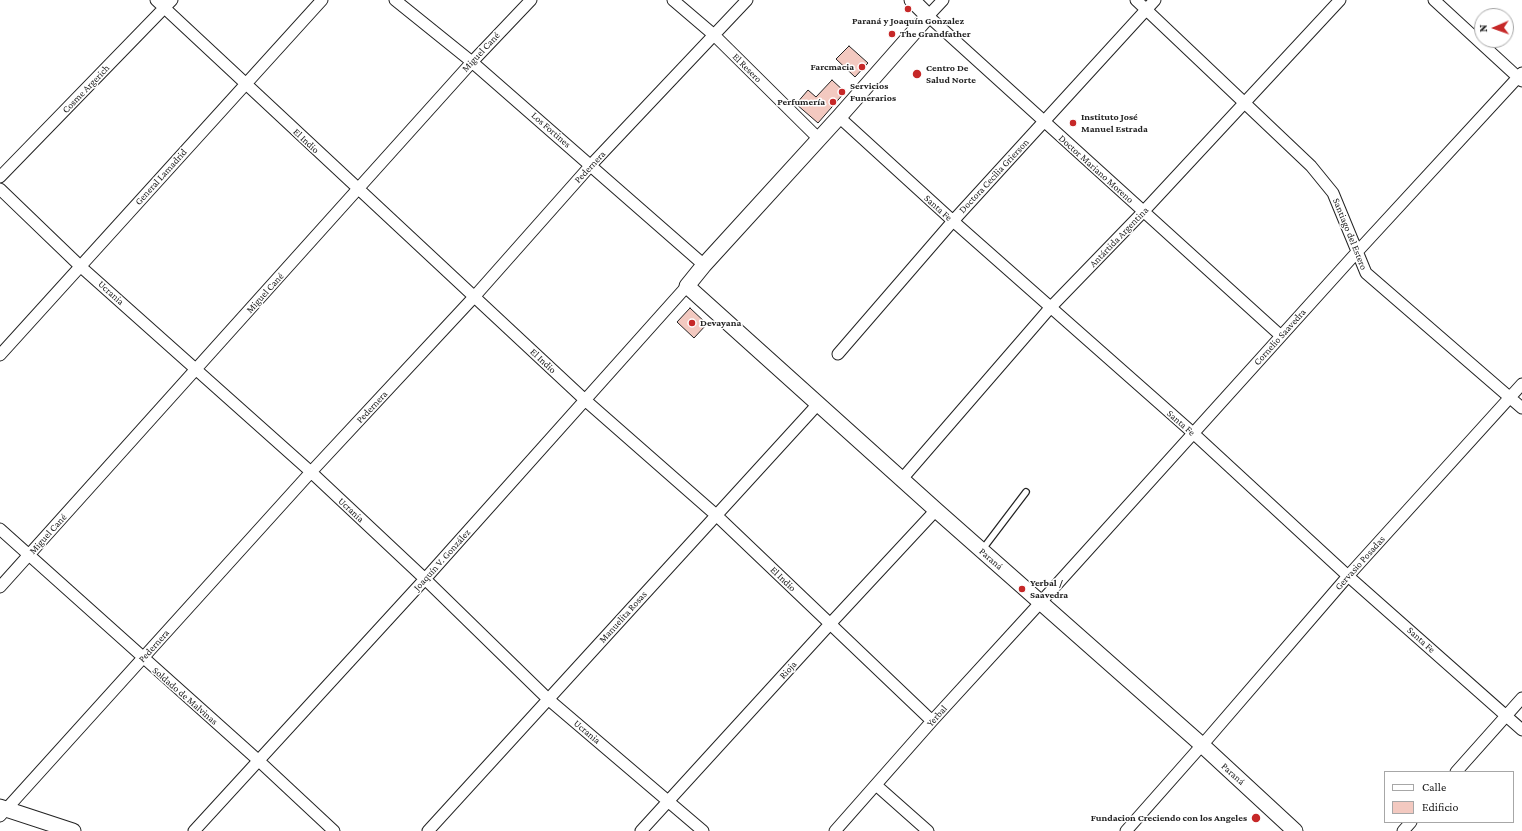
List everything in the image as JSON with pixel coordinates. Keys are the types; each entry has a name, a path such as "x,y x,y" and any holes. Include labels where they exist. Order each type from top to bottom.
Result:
{"street":[{"name":"El Indio","path":"156,0 168,4 246,84 585,400 716,515 932,721"},
{"name":"General Lamadrid","path":"0,355 322,0"},
{"name":"Los Fortines","path":"395,0 472,62 704,264"},
{"name":"Miguel Cané","path":"0,587 472,62 530,0"},
{"name":"El Resero","path":"673,0 714,35 819,139"},
{"name":"Pedernera","path":"2,811 143,659 311,472 474,297 591,165 747,0"},
{"name":"Doctor Mariano Moreno","path":"912,0 1044,122 1281,336"},
{"path":"687,286 704,264 839,117 943,0"},
{"name":"Santiago del Estero","path":"1136,0 1311,166 1333,193 1366,273 1522,408"},
{"name":"Doctora Cecilia Grierson","path":"838,354 952,221 1155,0"},
{"name":"Antártida Argentina","path":"902,479 1050,308 1143,212 1340,0"},
{"path":"1434,0 1521,77"},
{"name":"Cosme Argerich","path":"0,177 168,4"},
{"name":"Cornelio Saavedra","path":"1040,603 1357,252 1521,77"},
{"name":"Santa Fe","path":"839,117 952,221 1193,433 1348,576 1522,730"},
{"name":"Ucrania","path":"0,189 80,266 311,472 425,579 548,699 703,831"},
{"name":"Joaquín V. González","path":"194,831 425,579 687,286"},
{"name":"Paraná","path":"687,286 1040,603 1202,745 1295,831"},
{"name":"Gervasio Posadas","path":"1126,831 1348,576 1522,384"},
{"name":"Manuelita Rosas","path":"428,831 818,404"},
{"name":"Rioja","path":"641,831 936,510"},
{"name":"Soldado de Malvinas","path":"0,530 259,761 334,831"},
{"name":"Yerbal","path":"835,831 932,721 1040,603"},
{"path":"1457,771 1522,698"},
{"path":"876,786 928,831"},
{"path":"2,811 72,831"},
{"path":"1403,831 1410,823"}],"lane":[{"path":"982,551 1026,492"}],"building":[{"path":"849,46 868,63 855,77 836,59"},
{"path":"832,80 845,92 818,123 796,104 808,90 816,97"},
{"name":"Devayana","path":"690,308 707,324 694,338 677,322"}],"place":[{"name":"Paraná y Joaquín Gonzalez","path":"908,9"},
{"name":"The Grandfather","path":"892,34"},
{"name":"Farcmacia","path":"862,67"},
{"name":"Centro De Salud Norte","path":"917,74"},
{"name":"Servicios Funerarios","path":"842,92"},
{"name":"Perfumería","path":"833,102"},
{"name":"Instituto José Manuel Estrada","path":"1073,123"},
{"name":"Devayana","path":"692,323"},
{"name":"Yerbal / Saavedra","path":"1022,589"},
{"name":"Fundacion Creciendo con los Angeles","path":"1256,818"}]}
